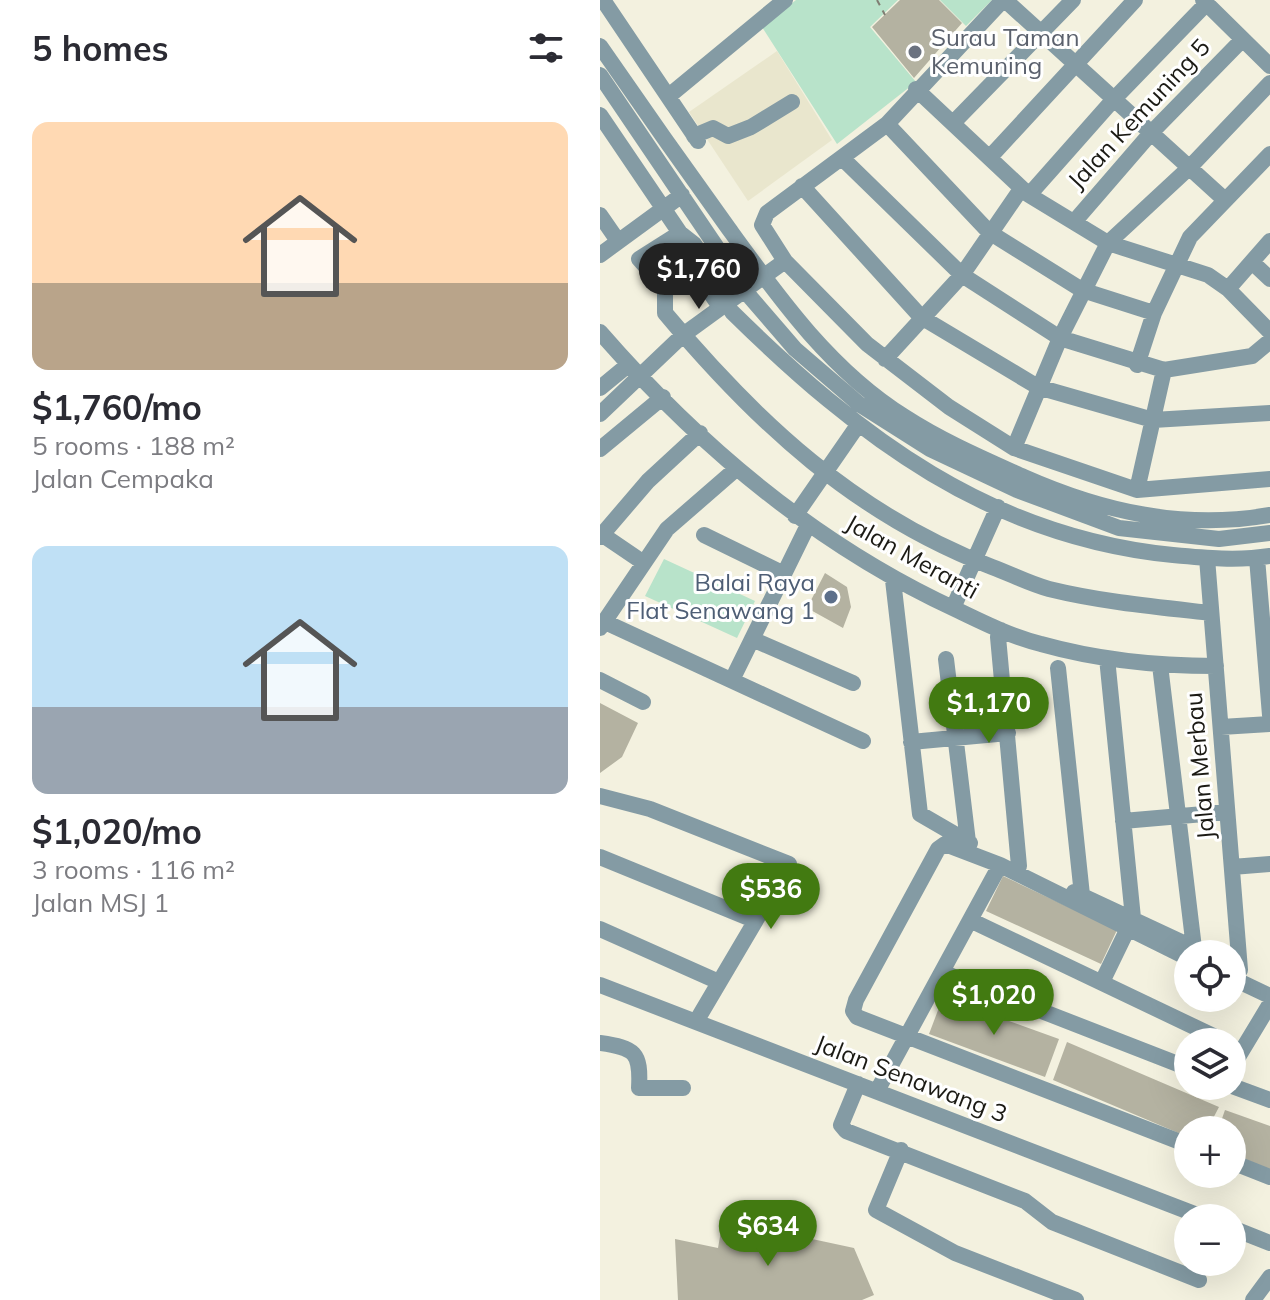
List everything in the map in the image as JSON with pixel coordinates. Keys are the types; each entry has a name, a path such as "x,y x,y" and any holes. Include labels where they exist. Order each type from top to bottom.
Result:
{"street":[{"path":"670,95 785,0"},
{"path":"1225,200 1004,0 916,89 887,124 767,213 762,225 789,265 885,359 949,407 1014,448 1137,490 1270,479"},
{"path":"954,122 1073,0"},
{"path":"991,156 1135,0"},
{"path":"602,1 670,95 696,138 713,128 728,136 751,127 792,102"},
{"path":"885,359 962,275 989,232 1205,2 1241,41 1270,66"},
{"name":"Jalan Kemuning 5","path":"1074,222 1151,133 1241,41"},
{"path":"600,46 765,281 844,368 904,417 1004,468 1115,511 1184,522 1270,515"},
{"path":"600,75 732,269 736,301 788,367 858,425 928,472 1062,535 1105,547 1207,558 1264,557 1270,715"},
{"path":"1014,448 1082,290 1108,243 1190,167 1270,83"},
{"path":"916,89 991,156 1025,192 1108,243 1208,275 1228,289 1270,332"},
{"path":"600,115 680,233 681,249 707,276 859,404 930,449 1017,490 1119,528 1219,539 1270,533"},
{"path":"887,124 989,232 1082,290 1154,313"},
{"path":"1137,365 1154,313 1190,237 1270,154"},
{"path":"842,158 962,275 1060,338 1137,365 1164,370 1252,356 1270,341"},
{"path":"802,186 921,317 1038,387 1153,420 1270,413"},
{"path":"600,255 682,195"},
{"path":"600,215 618,241"},
{"path":"680,233 639,259 665,288 665,313 682,342 772,429 824,474 901,527 1046,588 1110,602 1211,613"},
{"path":"1228,289 1270,241"},
{"path":"1253,263 1270,279"},
{"path":"600,388 682,342 789,265"},
{"path":"665,288 707,276 726,279 732,269"},
{"name":"Jalan Meranti","path":"600,332 634,370 736,469 802,520 893,580 1001,630 1039,644 1160,665 1216,666"},
{"path":"600,414 634,370"},
{"path":"1137,490 1164,370"},
{"path":"600,449 663,397"},
{"path":"732,680 784,574 802,520 824,474 858,425"},
{"path":"644,563 601,535 648,481 700,433"},
{"path":"736,469 680,516 602,625 732,680 863,741"},
{"path":"953,608 998,507"},
{"path":"704,535 784,574"},
{"name":"Jalan Merbau","path":"1207,558 1232,867 1234,940"},
{"path":"893,580 920,814 968,842 1082,895 1131,924"},
{"path":"1001,630 998,637 1019,866"},
{"path":"752,639 853,683"},
{"path":"1102,982 1131,924 1107,658"},
{"path":"946,659 968,842"},
{"path":"1160,665 1195,940"},
{"path":"1058,668 1082,895"},
{"path":"600,680 643,702"},
{"path":"1221,727 1270,724"},
{"path":"911,742 1008,733"},
{"path":"600,796 650,809 789,864 697,1020"},
{"path":"1123,821 1227,812"},
{"path":"1174,943 954,845 945,844 938,849 856,1000 853,1011 857,1017 1174,1140"},
{"path":"600,857 754,920"},
{"path":"1232,867 1270,864"},
{"path":"877,1091 944,973 1000,865"},
{"path":"972,921 1197,1028"},
{"path":"600,929 719,982"},
{"path":"944,973 1174,1063"},
{"path":"1246,975 1270,983"},
{"path":"1246,979 1270,996"},
{"name":"Jalan Senawang 3","path":"600,985 1174,1206"},
{"path":"1246,1040 1270,1004"},
{"path":"600,1043 623,1047 637,1056 641,1063 639,1088 683,1088"},
{"path":"858,1084 841,1125 846,1131 1025,1201 1052,1222 1199,1280"},
{"path":"1246,1091 1270,1100"},
{"path":"901,1150 876,1210 955,1253 1076,1300"},
{"path":"1246,1168 1270,1177"},
{"path":"1246,1234 1270,1243"},
{"path":"1253,1300 1270,1277"}],"path":[{"path":"877,0 885,15"}],"shaded area":[{"path":"777,51 832,140 748,201 689,112"}],"green space":[{"path":"796,0 898,0 870,27 916,82 837,144 762,27"},
{"path":"940,0 992,0 966,26"},
{"path":"664,559 755,601 737,638 645,596"}],"building":[{"name":"Surau Taman Kemuning","path":"900,0 939,0 962,23 914,78 872,27"},
{"name":"Balai Raya Flat Senawang 1","path":"825,573 847,587 851,607 843,628 807,608"},
{"path":"600,703 638,723 622,757 600,773"},
{"path":"1003,876 1117,930 1101,964 986,911"},
{"path":"943,997 1059,1039 1045,1077 929,1034"},
{"path":"1067,1042 1174,1088 1174,1100 1203,1100 1219,1107 1214,1116 1174,1116 1174,1131 1053,1080"},
{"path":"1225,1110 1242,1116 1223,1116"},
{"path":"1246,1117 1270,1126 1270,1170 1246,1161"},
{"path":"723,1220 854,1248 874,1295 862,1300 678,1300 675,1239 718,1248"}],"place":[{"name":"Surau Taman Kemuning","path":"915,52"},
{"name":"Balai Raya Flat Senawang 1","path":"831,597"}]}
